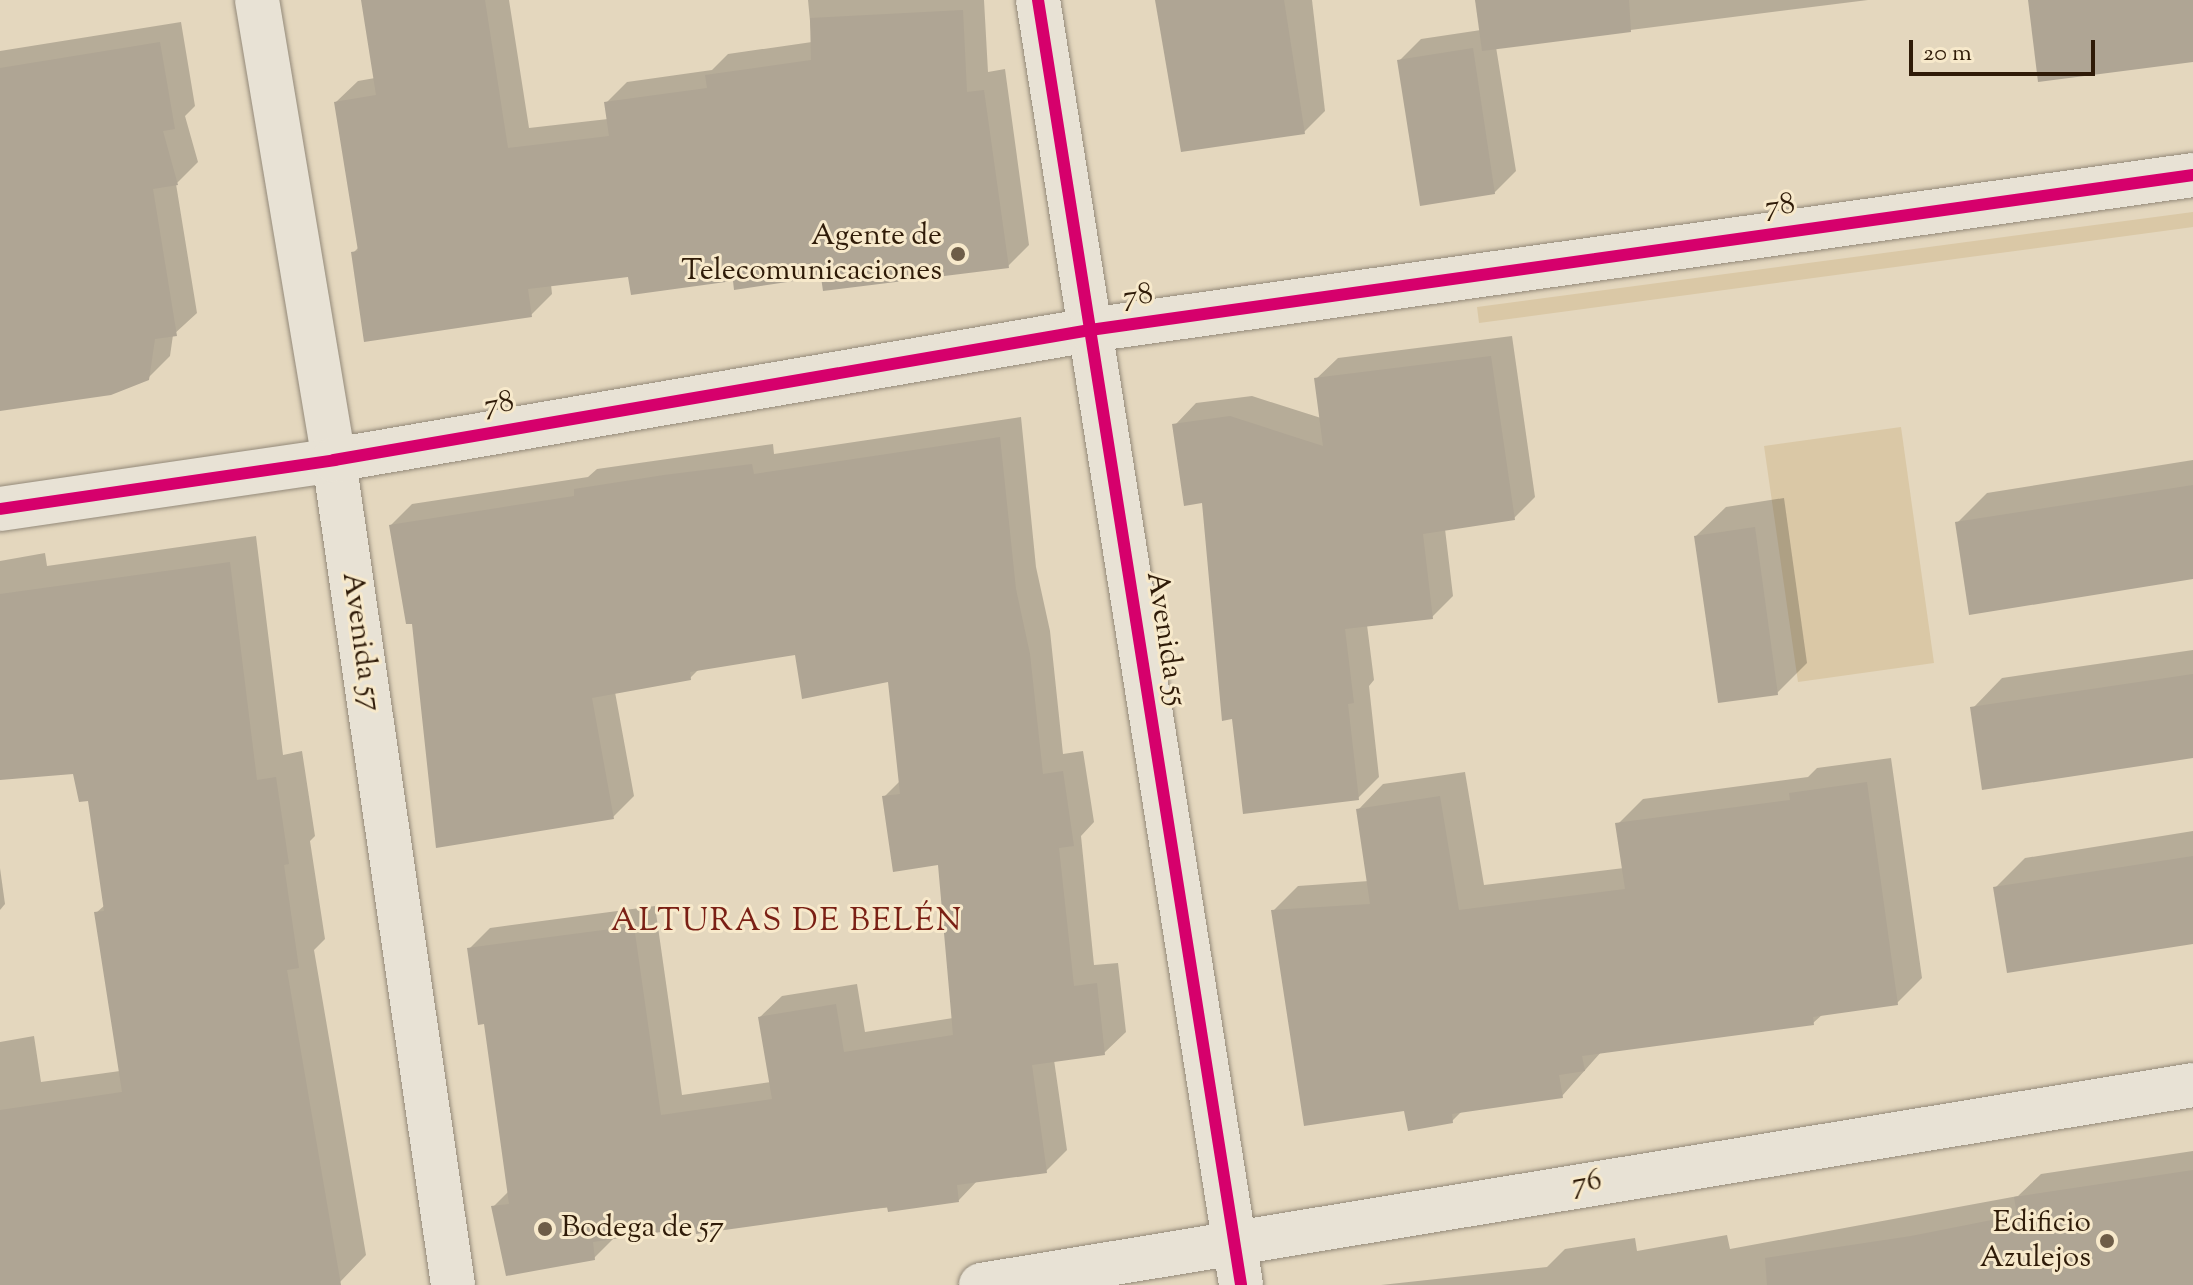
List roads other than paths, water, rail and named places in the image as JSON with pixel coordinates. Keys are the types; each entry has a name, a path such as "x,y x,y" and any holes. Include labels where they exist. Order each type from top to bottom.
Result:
{"street":[{"name":"Avenida 57","path":"257,0 334,460 453,1285"},
{"name":"Avenida 55","path":"1038,0 1238,1265"},
{"name":"78","path":"0,509 334,460 1090,330 2193,175"},
{"name":"76","path":"981,1285 1238,1265 2193,1085"}],"place":[{"name":"Agente de Telecomunicaciones","path":"958,254"},
{"name":"Bodega de 57","path":"545,1229"},
{"name":"Edificio Azulejos","path":"2107,1241"}],"district":[{"name":"ALTURAS DE BELÉN","path":"787,922"}]}
